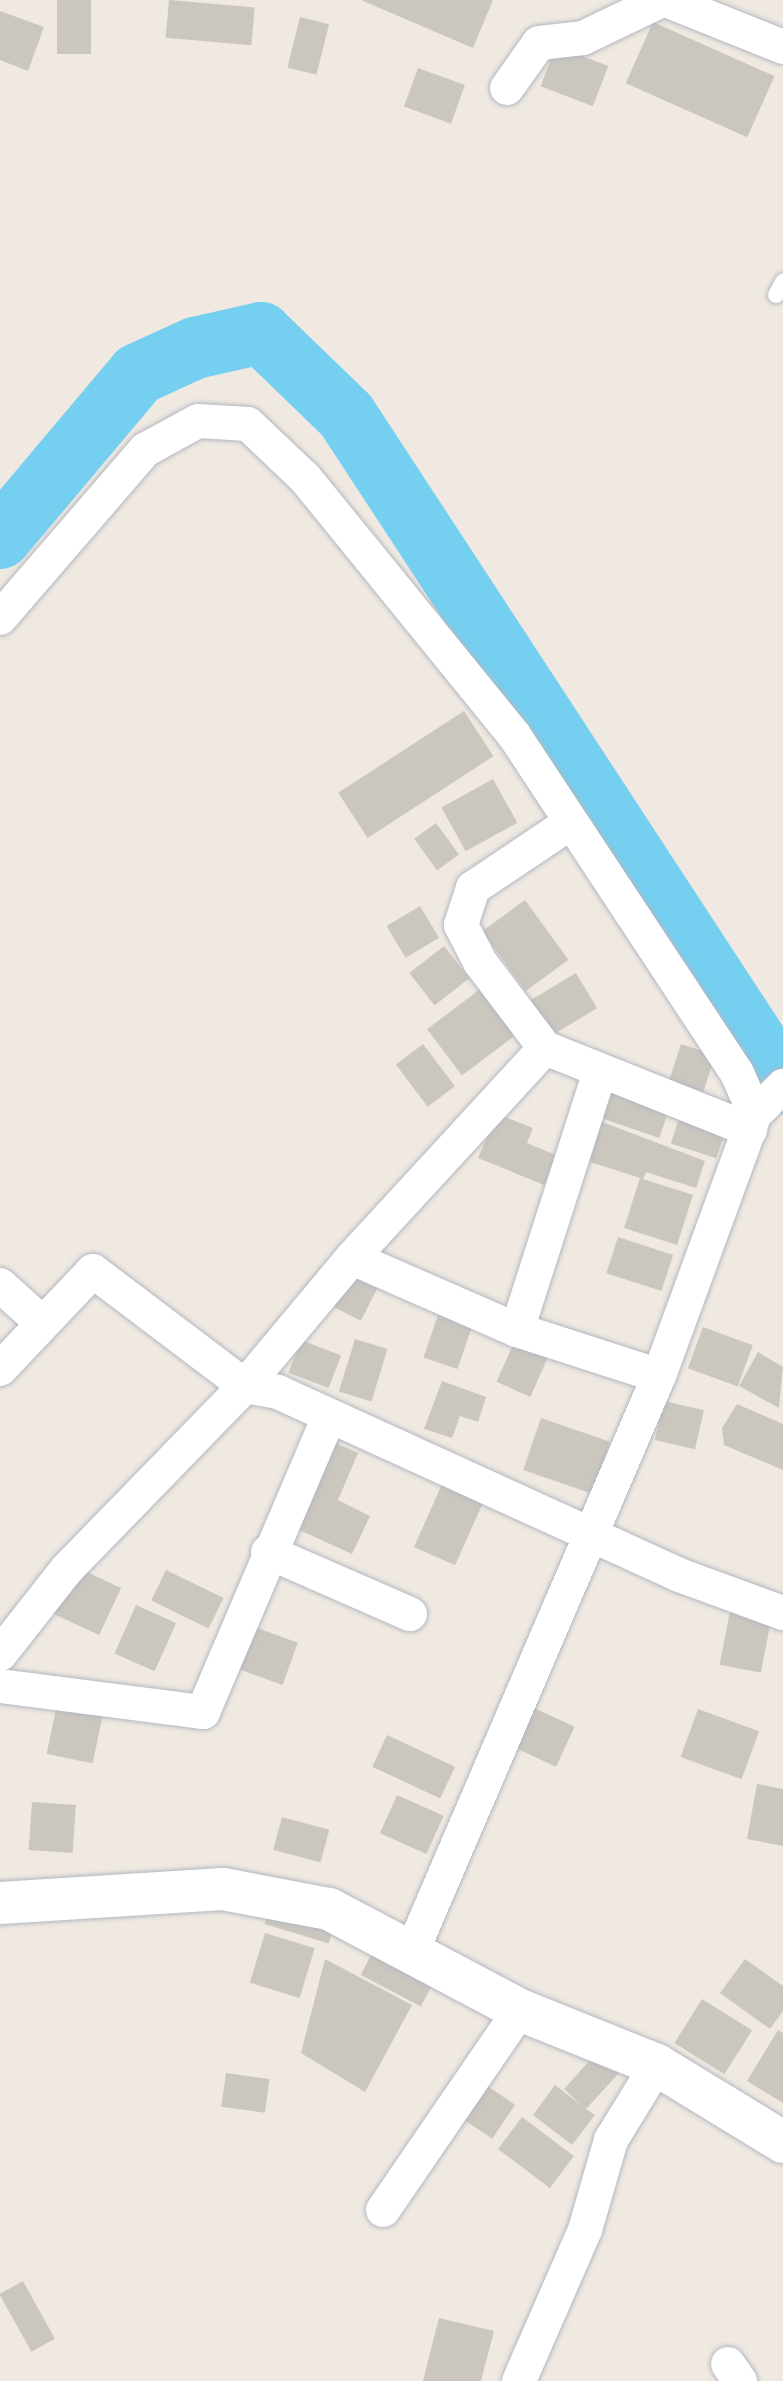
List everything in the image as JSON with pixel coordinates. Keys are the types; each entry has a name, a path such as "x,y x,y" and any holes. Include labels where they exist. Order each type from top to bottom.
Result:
{"street":[{"path":"507,88 539,43 583,38 664,0 783,47"},
{"path":"0,618 145,450 198,421 248,424 305,478 514,735 762,1110"},
{"path":"570,823 473,888 461,925 545,1048 600,1072 762,1110"},
{"path":"0,1654 67,1569 245,1386 352,1258 545,1048"},
{"path":"517,1330 600,1072"},
{"path":"413,1949 587,1534 659,1376 762,1110"},
{"path":"352,1258 517,1330 659,1376"},
{"path":"0,1369 40,1321 93,1271 245,1386 329,1416 587,1534 783,1613"},
{"path":"0,1285 40,1321"},
{"path":"0,1686 203,1712 268,1552 329,1416"},
{"path":"268,1552 410,1614"},
{"path":"0,1903 223,1889 329,1909 413,1949 520,2010 657,2065 783,2142"},
{"path":"383,2210 520,2010"},
{"path":"519,2381 585,2230 611,2140 657,2065"}],"building":[{"path":"57,0 91,0 91,54 57,54"},
{"path":"169,0 255,7 251,45 166,38"},
{"path":"361,0 493,0 473,48"},
{"path":"0,11 44,27 28,71 0,60"},
{"path":"300,17 329,24 317,75 287,67"},
{"path":"653,22 775,76 747,137 626,83"},
{"path":"556,46 608,66 593,106 541,86"},
{"path":"418,68 465,85 451,124 404,107"},
{"path":"464,711 493,756 368,838 338,793"},
{"path":"493,779 517,823 466,851 441,808"},
{"path":"436,823 459,855 437,870 414,839"},
{"path":"525,900 568,960 526,991 482,931"},
{"path":"420,906 439,938 406,958 387,926"},
{"path":"444,946 469,978 435,1005 409,973"},
{"path":"576,973 597,1008 550,1036 529,1001"},
{"path":"483,987 518,1033 462,1075 427,1029"},
{"path":"423,1044 455,1086 428,1107 396,1064"},
{"path":"681,1044 715,1055 703,1093 669,1082"},
{"path":"603,1089 668,1111 659,1138 594,1115"},
{"path":"681,1112 727,1127 716,1158 671,1143"},
{"path":"497,1114 533,1128 527,1143 556,1155 544,1185 478,1158"},
{"path":"597,1120 705,1161 696,1188 646,1172 643,1179 693,1195 677,1245 624,1228 640,1178 584,1160"},
{"path":"618,1237 673,1255 661,1291 606,1273"},
{"path":"355,1264 383,1278 361,1321 333,1307"},
{"path":"439,1312 473,1324 457,1369 423,1357"},
{"path":"703,1327 753,1345 738,1386 688,1368"},
{"path":"516,1338 550,1353 530,1397 496,1382"},
{"path":"355,1339 388,1349 371,1402 339,1392"},
{"path":"301,1340 341,1355 329,1388 288,1373"},
{"path":"758,1352 783,1367 779,1408 739,1386"},
{"path":"442,1381 486,1397 478,1422 460,1416 452,1438 424,1429"},
{"path":"664,1401 704,1410 695,1449 655,1440"},
{"path":"737,1404 783,1424 783,1470 724,1445 722,1428"},
{"path":"541,1418 610,1442 592,1494 523,1470"},
{"path":"331,1441 358,1453 338,1500 370,1516 352,1554 295,1528"},
{"path":"442,1484 483,1502 455,1565 414,1547"},
{"path":"74,1566 121,1588 99,1635 52,1613"},
{"path":"166,1570 224,1598 209,1629 151,1601"},
{"path":"732,1601 773,1609 761,1673 720,1665"},
{"path":"136,1605 176,1623 155,1671 114,1653"},
{"path":"249,1625 298,1643 282,1685 234,1667"},
{"path":"58,1700 104,1710 93,1764 47,1754"},
{"path":"532,1707 575,1727 556,1767 513,1747"},
{"path":"698,1709 759,1731 742,1779 681,1757"},
{"path":"387,1735 455,1767 440,1798 372,1767"},
{"path":"757,1784 783,1789 783,1846 747,1839"},
{"path":"397,1795 444,1816 427,1854 380,1833"},
{"path":"32,1802 76,1805 73,1853 29,1850"},
{"path":"282,1817 329,1830 321,1863 273,1850"},
{"path":"272,1900 336,1920 329,1943 265,1924"},
{"path":"265,1933 315,1948 300,1998 250,1983"},
{"path":"378,1942 438,1974 421,2007 361,1975"},
{"path":"325,1959 412,2005 365,2092 301,2053"},
{"path":"745,1959 783,1986 783,2011 770,2029 720,1993"},
{"path":"702,1999 752,2030 724,2074 674,2043"},
{"path":"778,2030 783,2033 783,2103 747,2081"},
{"path":"597,2052 620,2072 586,2109 595,2115 572,2145 533,2115 555,2085 581,2105 564,2089"},
{"path":"226,2073 270,2079 265,2113 221,2107"},
{"path":"477,2079 515,2105 492,2139 454,2113"},
{"path":"522,2117 574,2156 550,2188 498,2149"},
{"path":"23,2281 55,2339 31,2352 0,2295"},
{"path":"439,2318 494,2331 481,2381 423,2381"}],"waterway":[{"path":"0,538 138,374 195,348 261,333 346,415 783,1083"}]}
